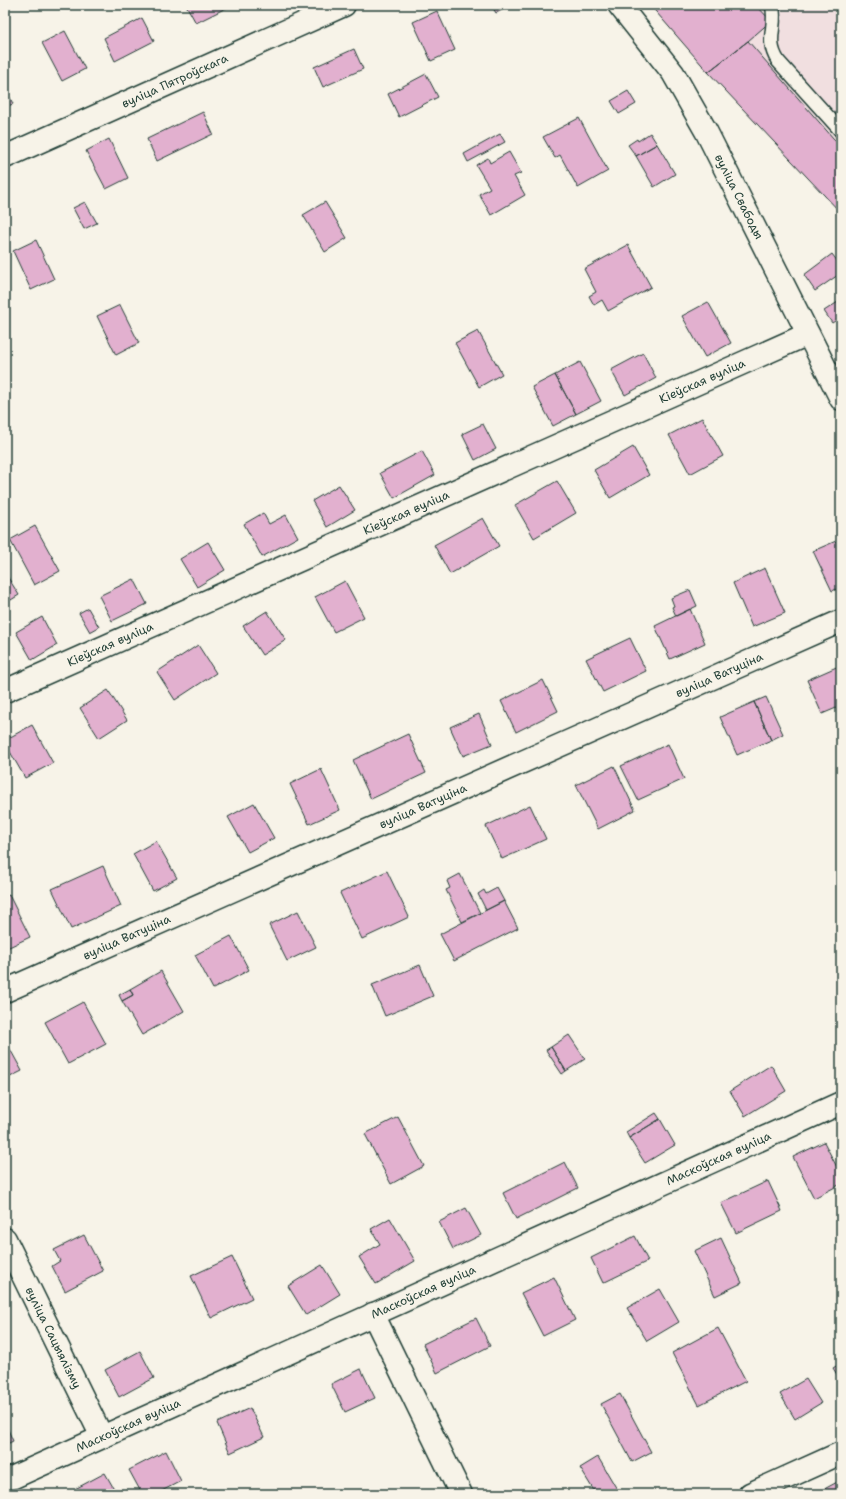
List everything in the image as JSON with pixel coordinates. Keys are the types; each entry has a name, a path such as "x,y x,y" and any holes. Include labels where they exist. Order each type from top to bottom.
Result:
{"street":[{"name":"вуліца Пятроўскага","path":"5,157 344,5"},
{"name":"вуліца Свабоды","path":"619,5 677,80 706,131 841,400"},
{"name":"Кіеўская вуліца","path":"5,692 808,334"},
{"name":"вуліца Ватуціна","path":"5,991 841,621"},
{"name":"Маскоўская вуліца","path":"5,1481 841,1103"},
{"name":"вуліца Сацыялізму","path":"5,1239 102,1437"},
{"path":"373,1314 461,1494"},
{"path":"750,1494 841,1453"}],"lane":[{"path":"772,5 772,52 778,61 841,131"}],"shaded area":[{"path":"650,5 841,5 841,213 708,72"}],"building":[{"path":"186,5 232,5 196,23"},
{"path":"491,5 512,5 496,13"},
{"path":"650,5 756,5 771,21 708,72"},
{"path":"437,11 455,50 431,61 413,22"},
{"path":"142,18 154,41 115,61 104,38"},
{"path":"65,31 85,69 62,81 42,43"},
{"path":"748,41 841,147 841,213 708,72"},
{"path":"354,49 363,69 323,87 314,67"},
{"path":"426,74 438,97 399,117 388,94"},
{"path":"5,87 13,104 5,107"},
{"path":"628,91 636,104 619,114 611,101"},
{"path":"203,112 213,134 157,161 147,139"},
{"path":"579,118 608,171 578,188 560,155 555,158 543,137"},
{"path":"650,133 657,144 636,156 628,145 637,139 638,141"},
{"path":"500,134 505,142 468,162 464,154"},
{"path":"109,139 128,178 106,189 86,151"},
{"path":"657,144 675,174 654,187 636,156"},
{"path":"509,152 521,173 514,176 525,195 491,215 479,194 490,188 476,165 488,158 490,163"},
{"path":"85,202 97,223 84,229 73,208"},
{"path":"325,202 347,238 325,252 303,215"},
{"path":"36,240 54,279 31,290 13,251"},
{"path":"628,245 651,287 608,311 602,300 594,305 589,296 596,292 584,269"},
{"path":"832,254 841,266 841,273 815,291 804,275"},
{"path":"841,300 841,317 832,323 824,311"},
{"path":"708,302 731,343 705,357 682,316"},
{"path":"120,305 139,343 116,355 97,316"},
{"path":"478,331 502,374 479,387 455,343"},
{"path":"643,353 656,378 625,395 611,370"},
{"path":"580,362 601,401 576,414 555,375"},
{"path":"555,375 576,414 553,426 532,387"},
{"path":"702,418 723,456 690,474 669,435"},
{"path":"483,424 496,449 475,460 462,434"},
{"path":"633,447 649,475 610,498 594,470"},
{"path":"422,451 435,475 394,498 380,473"},
{"path":"557,481 576,513 534,538 515,505"},
{"path":"339,485 355,510 327,527 312,501"},
{"path":"263,513 269,524 286,515 298,537 262,557 244,524"},
{"path":"483,518 499,546 450,574 434,545"},
{"path":"35,526 60,571 34,585 10,540"},
{"path":"836,541 841,553 841,587 832,591 813,551"},
{"path":"208,542 225,570 197,587 180,559"},
{"path":"765,568 785,613 752,627 733,583"},
{"path":"5,576 7,576 19,595 6,603"},
{"path":"134,579 147,604 112,621 99,596"},
{"path":"345,581 364,617 334,632 315,597"},
{"path":"690,590 697,606 676,616 672,607 674,606 671,598"},
{"path":"88,608 99,627 90,632 79,613"},
{"path":"690,609 705,643 670,659 655,626"},
{"path":"267,611 286,640 262,655 243,626"},
{"path":"42,617 57,645 32,660 16,632"},
{"path":"630,638 646,671 603,692 586,659"},
{"path":"198,645 216,673 175,700 157,672"},
{"path":"841,665 841,706 822,714 807,680"},
{"path":"543,680 558,711 516,732 501,701"},
{"path":"108,690 127,720 99,738 80,708"},
{"path":"766,697 783,734 771,740 754,702"},
{"path":"754,702 771,740 737,755 720,717"},
{"path":"479,714 492,744 463,756 450,727"},
{"path":"32,725 53,763 25,778 5,743 5,740"},
{"path":"408,734 426,773 371,799 353,760"},
{"path":"668,744 684,779 638,800 621,766"},
{"path":"614,766 635,810 598,829 576,785"},
{"path":"321,769 340,810 309,824 290,784"},
{"path":"254,803 274,838 248,852 228,817"},
{"path":"530,805 546,839 502,859 486,826"},
{"path":"156,841 177,878 153,891 133,854"},
{"path":"103,866 121,906 71,929 52,889"},
{"path":"387,871 409,917 362,939 340,893"},
{"path":"460,874 480,913 462,922 446,890 450,888 447,881"},
{"path":"497,888 504,901 486,910 478,894 484,890 486,894"},
{"path":"9,895 30,937 5,949 5,897"},
{"path":"504,901 518,928 454,961 440,934"},
{"path":"298,911 316,947 287,961 269,925"},
{"path":"231,936 249,970 213,989 195,955"},
{"path":"420,965 433,996 385,1016 372,985"},
{"path":"161,971 184,1011 142,1035 122,1001 133,995 130,989"},
{"path":"130,989 133,995 122,1001 119,995"},
{"path":"83,1002 106,1044 68,1064 45,1022"},
{"path":"569,1035 585,1059 566,1071 551,1047"},
{"path":"5,1040 22,1071 8,1078 5,1073"},
{"path":"551,1047 566,1071 562,1074 546,1050"},
{"path":"771,1065 786,1091 745,1116 730,1091"},
{"path":"656,1113 660,1119 629,1138 626,1132"},
{"path":"398,1117 424,1166 391,1184 365,1134"},
{"path":"660,1119 675,1145 645,1163 629,1138"},
{"path":"824,1142 841,1175 841,1184 814,1198 793,1157"},
{"path":"565,1162 578,1188 516,1219 503,1193"},
{"path":"768,1181 782,1211 736,1233 721,1203"},
{"path":"466,1208 481,1235 453,1249 439,1222"},
{"path":"390,1218 415,1261 376,1284 359,1257 380,1244 371,1229"},
{"path":"84,1235 103,1271 65,1291 52,1266 60,1261 54,1250"},
{"path":"635,1236 648,1261 603,1283 591,1258"},
{"path":"721,1238 742,1283 715,1296 694,1251"},
{"path":"232,1257 252,1298 211,1318 191,1276"},
{"path":"322,1265 340,1294 306,1315 288,1286"},
{"path":"554,1277 575,1320 543,1336 521,1293"},
{"path":"660,1289 679,1322 647,1341 627,1308"},
{"path":"476,1318 490,1346 437,1373 423,1344"},
{"path":"718,1328 746,1381 699,1405 672,1353"},
{"path":"140,1351 154,1378 119,1397 105,1370"},
{"path":"841,1363 841,1381 833,1368"},
{"path":"361,1369 375,1398 345,1412 331,1384"},
{"path":"806,1379 821,1403 795,1419 780,1394"},
{"path":"620,1394 651,1452 632,1462 601,1404"},
{"path":"250,1408 264,1437 230,1453 217,1423"},
{"path":"5,1423 13,1441 5,1445"},
{"path":"166,1451 181,1481 156,1494 142,1494 129,1470"},
{"path":"598,1457 618,1491 612,1494 596,1494 580,1468"},
{"path":"105,1473 117,1494 77,1494 75,1489"},
{"path":"841,1480 841,1494 815,1494"}]}
